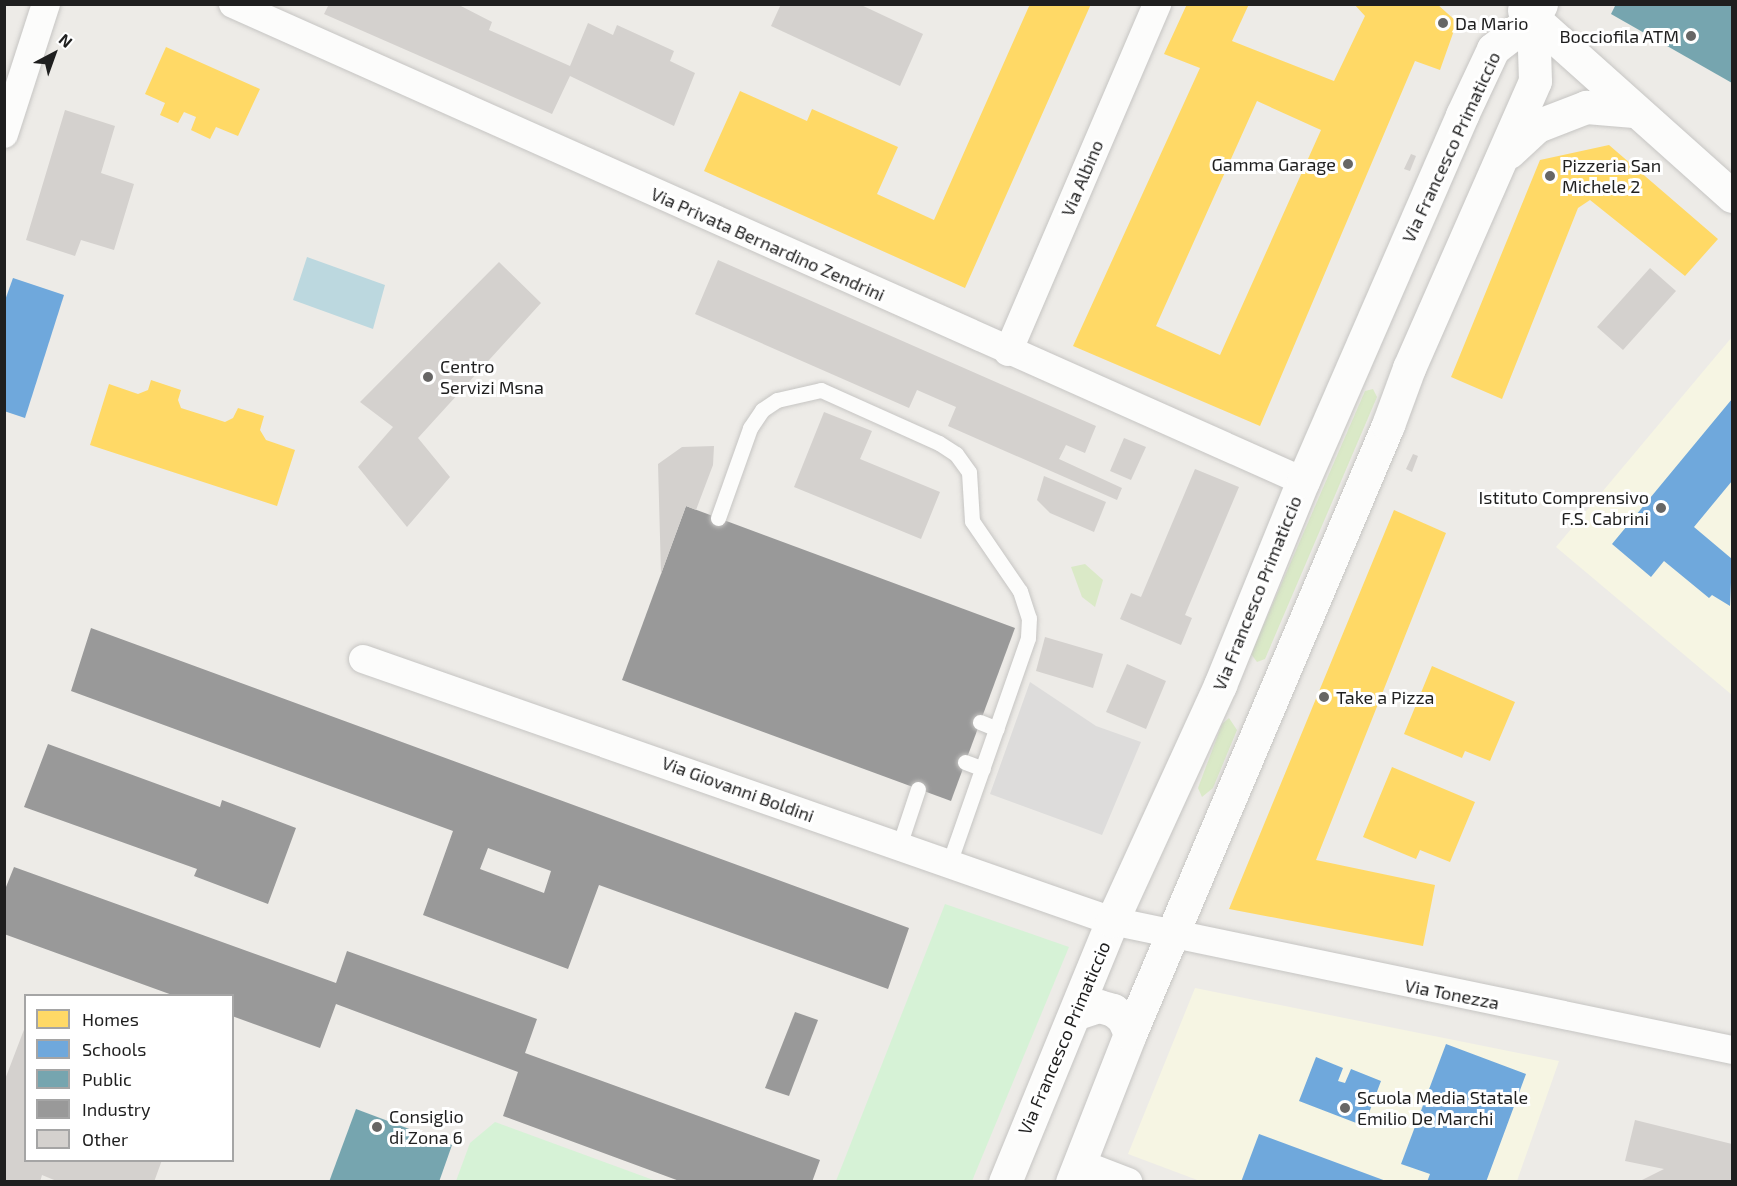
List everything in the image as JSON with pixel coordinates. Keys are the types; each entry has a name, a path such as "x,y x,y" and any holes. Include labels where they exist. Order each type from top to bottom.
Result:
{"street":[{"path":"4,134 46,4"},
{"name":"Via Privata Bernardino Zendrini","path":"233,4 1008,352 1303,481"},
{"name":"Via Albino","path":"1008,352 1156,4"},
{"path":"1531,9 1634,111 1732,196"},
{"path":"1128,1182 1076,1172 1130,1034 1388,425 1409,368 1535,81 1531,9"},
{"name":"Via Francesco Primaticcio","path":"1005,1182 1077,1013 1112,921 1210,708 1303,481 1493,49 1531,9"},
{"path":"1503,157 1537,126 1586,107 1634,111"},
{"path":"1363,342 1376,338 1392,342 1409,368"},
{"path":"1231,657 1236,671 1254,685 1279,680"},
{"name":"Via Giovanni Boldini","path":"363,659 1112,921"},
{"path":"1210,708 1232,702 1241,705 1256,734"},
{"name":"Via Tonezza","path":"1112,921 1732,1050"},
{"path":"1077,1013 1099,1006 1113,1010 1123,1018 1130,1034"}],"lane":[{"path":"718,518 750,428 762,410 777,400 821,390 939,443 956,454 969,472 972,521 1020,591 1029,618 1028,638 949,864"},
{"path":"996,678 1011,683"},
{"path":"980,722 997,729"},
{"path":"965,762 982,769"},
{"path":"899,846 918,789"}],"shaded area":[{"name":"Istituto Comprensivo F.S. Cabrini","path":"1732,337 1732,695 1556,547"},
{"path":"1030,682 1096,726 1141,742 1102,835 990,794"},
{"name":"Scuola Media Statale Emilio De Marchi","path":"1195,988 1559,1061 1517,1181 1200,1181 1128,1154"}],"green space":[{"path":"1373,389 1377,397 1265,659 1257,662 1251,654 1365,391"},
{"path":"1085,564 1103,580 1095,607 1082,597 1071,567"},
{"path":"1229,718 1237,730 1213,788 1202,797 1198,788 1222,724"},
{"path":"945,904 1069,947 972,1181 836,1181"},
{"path":"495,1122 656,1181 456,1181 470,1143"}],"water":[{"path":"307,257 385,285 373,329 293,300"}],"building: Homes":[{"path":"1030,4 1091,4 965,288 704,171 740,91 807,121 812,109 898,147 877,194 934,220"},
{"path":"1187,4 1249,4 1232,41 1334,81 1365,16 1354,4 1437,4 1457,22 1440,70 1415,61 1260,426 1073,346 1200,68 1164,54","holes":["1257,101 1321,130 1220,355 1156,326"]},
{"path":"166,47 260,89 238,136 216,127 210,139 191,130 196,117 184,112 178,123 160,115 165,103 145,94"},
{"path":"1609,145 1718,239 1685,276 1590,200 1578,208 1502,399 1451,377 1540,160"},
{"path":"151,380 181,390 178,400 181,408 225,422 233,418 238,408 264,416 260,430 266,440 295,450 277,506 90,445 109,384 138,394 148,390"},
{"path":"1394,510 1446,533 1316,860 1435,885 1423,946 1229,909"},
{"path":"1432,666 1515,702 1490,761 1465,751 1462,758 1404,734"},
{"path":"1392,767 1475,802 1450,862 1420,850 1416,859 1363,837"}],"building: Schools":[{"path":"13,278 64,295 25,418 4,411 4,303"},
{"path":"1732,399 1732,481 1694,527 1732,559 1730,606 1712,595 1709,598 1664,561 1651,577 1612,544"},
{"path":"1446,1044 1526,1074 1486,1182 1427,1182 1430,1174 1401,1164"},
{"path":"1316,1057 1343,1068 1338,1081 1345,1083 1351,1069 1381,1081 1364,1126 1299,1101"},
{"path":"1259,1134 1386,1181 1386,1182 1241,1182"}],"building: Public":[{"name":"Bocciofila ATM","path":"1616,4 1732,4 1732,83 1611,14"},
{"name":"Consiglio di Zona 6","path":"356,1109 452,1145 439,1182 329,1182"}],"building: Industry":[{"path":"686,506 1015,628 951,801 622,680"},
{"path":"91,628 909,928 888,989 599,885 568,969 423,915 453,831 71,691","holes":["488,848 551,871 544,893 480,869"]},
{"path":"48,744 220,807 222,800 296,828 268,904 194,876 197,869 24,807"},
{"path":"14,867 336,983 347,951 537,1019 525,1053 820,1160 812,1182 682,1182 503,1116 518,1072 336,1004 320,1048 234,1017 234,994 169,994 4,934 4,892"},
{"path":"795,1012 818,1020 789,1096 765,1088"}],"building: Other":[{"path":"329,4 457,4 492,22 489,30 570,66 588,23 613,35 617,25 674,51 670,61 695,73 674,126 570,76 552,114 324,14"},
{"path":"781,4 859,4 923,34 900,86 771,26"},
{"path":"65,110 115,126 101,173 134,184 114,250 81,240 75,256 26,240"},
{"path":"1411,154 1416,156 1410,171 1404,169"},
{"path":"718,260 1096,426 1085,453 1066,445 1059,459 1122,488 1117,500 948,426 956,407 917,390 909,408 695,314"},
{"name":"Centro Servizi Msna","path":"499,262 541,303 418,438 450,477 407,527 358,467 393,427 360,402"},
{"path":"1650,268 1676,291 1623,350 1597,327"},
{"path":"824,412 872,431 860,459 940,492 921,539 794,487"},
{"path":"1124,438 1146,447 1131,480 1110,471"},
{"path":"714,446 713,465 696,510 686,506 661,574 658,464 682,447"},
{"path":"1413,454 1418,456 1412,472 1406,469"},
{"path":"1195,469 1239,487 1185,615 1192,618 1181,645 1120,619 1131,593 1141,597"},
{"path":"1044,476 1106,502 1094,532 1050,513 1037,500"},
{"path":"1045,637 1103,654 1093,688 1036,671"},
{"path":"1127,664 1166,681 1146,729 1106,712"},
{"path":"24,1030 24,1162 161,1162 154,1182 59,1182 42,1175 40,1182 4,1182 4,1082"},
{"path":"1635,1120 1732,1144 1732,1182 1638,1182 1664,1169 1625,1161"}],"place":[{"name":"Da Mario","path":"1443,23"},
{"name":"Bocciofila ATM","path":"1691,36"},
{"name":"Gamma Garage","path":"1348,164"},
{"name":"Pizzeria San Michele 2","path":"1550,176"},
{"name":"Centro Servizi Msna","path":"428,377"},
{"name":"Istituto Comprensivo F.S. Cabrini","path":"1661,508"},
{"name":"Take a Pizza","path":"1324,697"},
{"name":"Scuola Media Statale Emilio De Marchi","path":"1345,1108"},
{"name":"Consiglio di Zona 6","path":"377,1127"}]}
